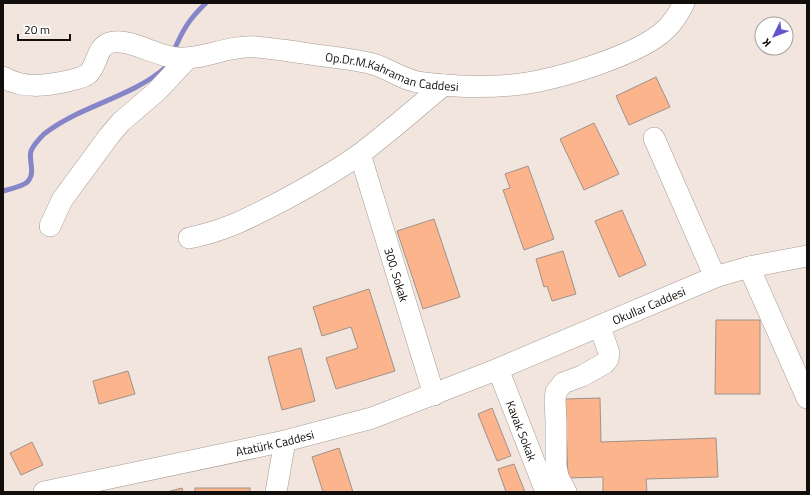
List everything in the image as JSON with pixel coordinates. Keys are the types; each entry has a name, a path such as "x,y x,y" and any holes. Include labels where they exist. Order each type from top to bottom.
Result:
{"street":[{"name":"Op.Dr.M.Kahraman Caddesi","path":"176,57 244,46 353,60 374,65 413,81 444,85 470,86 522,84 586,68 611,59 652,39 664,31 676,19 684,3"},
{"path":"3,77 12,82 38,86 56,84 79,78 87,74 93,68 98,53 103,46 112,42 123,42 176,57 157,91 121,122 108,136 62,200 50,226"},
{"path":"189,238 229,228 301,190 360,154 444,85"},
{"path":"654,138 715,277"},
{"name":"300. Sokak","path":"360,154 434,395"},
{"name":"Okullar Caddesi","path":"498,369 715,277 749,267 806,256"},
{"path":"749,267 807,398"},
{"path":"566,492 558,477 556,466 556,392 563,383 582,376 608,359 609,353 600,327"},
{"name":"Atatürk Caddesi","path":"44,492 285,441 372,418 498,369"},
{"name":"Kavak Sokak","path":"498,369 546,492"},
{"path":"276,492 285,441"}],"building":[{"path":"656,77 670,107 629,125 616,96"},
{"path":"594,123 619,174 584,190 560,139"},
{"path":"528,166 554,239 524,250 503,190 510,188 505,174"},
{"path":"622,210 646,265 619,277 595,221"},
{"path":"434,219 460,297 423,309 397,231"},
{"path":"563,251 576,294 552,301 547,286 544,287 536,259"},
{"path":"369,289 395,371 336,389 326,358 358,348 351,327 322,336 313,307"},
{"path":"716,320 760,320 760,394 715,394"},
{"path":"301,348 315,401 282,410 268,357"},
{"path":"128,371 135,394 99,404 93,381"},
{"path":"600,398 601,442 716,438 718,477 646,479 647,492 603,492 603,477 568,478 565,399"},
{"path":"492,408 511,456 497,461 478,414"},
{"path":"32,442 43,465 21,475 10,453"},
{"path":"339,448 353,492 323,492 312,457"},
{"path":"514,464 525,492 506,492 498,469"},
{"path":"182,488 183,492 167,492"},
{"path":"195,488 250,488 250,492 195,492"}],"waterway":[{"path":"173,53 186,26 206,3"},
{"path":"3,191 21,186 29,179 32,172 31,151 44,134 58,124 152,78 166,67"}]}
